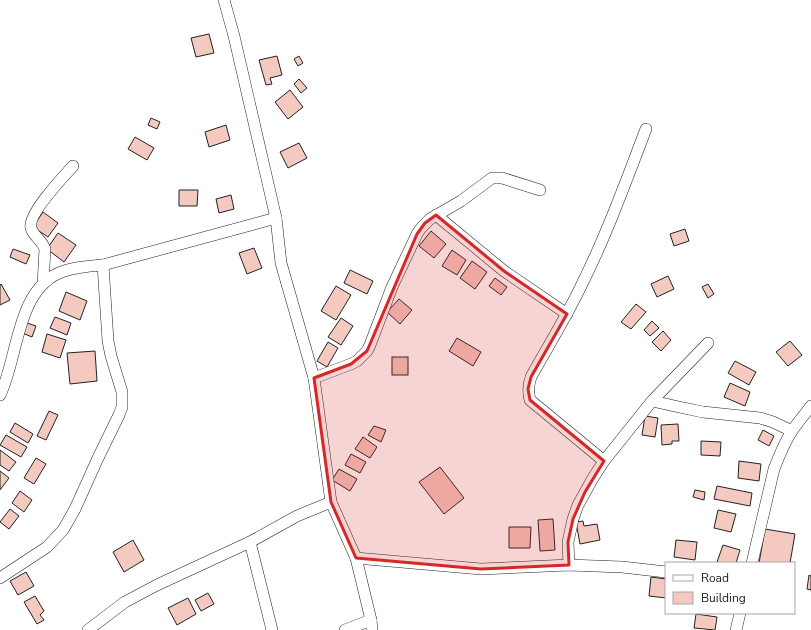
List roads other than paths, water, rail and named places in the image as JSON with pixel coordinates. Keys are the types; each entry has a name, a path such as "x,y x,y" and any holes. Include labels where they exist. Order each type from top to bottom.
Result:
{"street":[{"path":"224,0 234,36 276,218 281,263 314,378 331,502 356,558 371,625 345,630"},
{"path":"604,461 530,400 528,394 528,383 582,284 646,129"},
{"path":"43,284 45,249 31,229 30,223 39,205 73,166"},
{"path":"314,378 357,361 366,351 392,287 421,228 430,218 461,201 492,178 502,178 540,190"},
{"path":"436,215 504,271 567,314"},
{"path":"0,395 8,374 20,325 33,296 43,284 52,277 63,271 103,265 276,218"},
{"path":"0,578 47,547 64,530 122,407 122,392 108,341 103,265"},
{"path":"568,565 568,542 573,519 578,505 604,461 652,401 708,343"},
{"path":"652,401 703,412 760,418 792,431"},
{"path":"752,562 774,469 784,443 811,406"},
{"path":"92,629 125,602 157,585 250,542 297,516 331,502"},
{"path":"250,542 272,630"},
{"path":"356,558 482,569 568,565 622,567 665,572"},
{"path":"736,630 740,614"}]}
